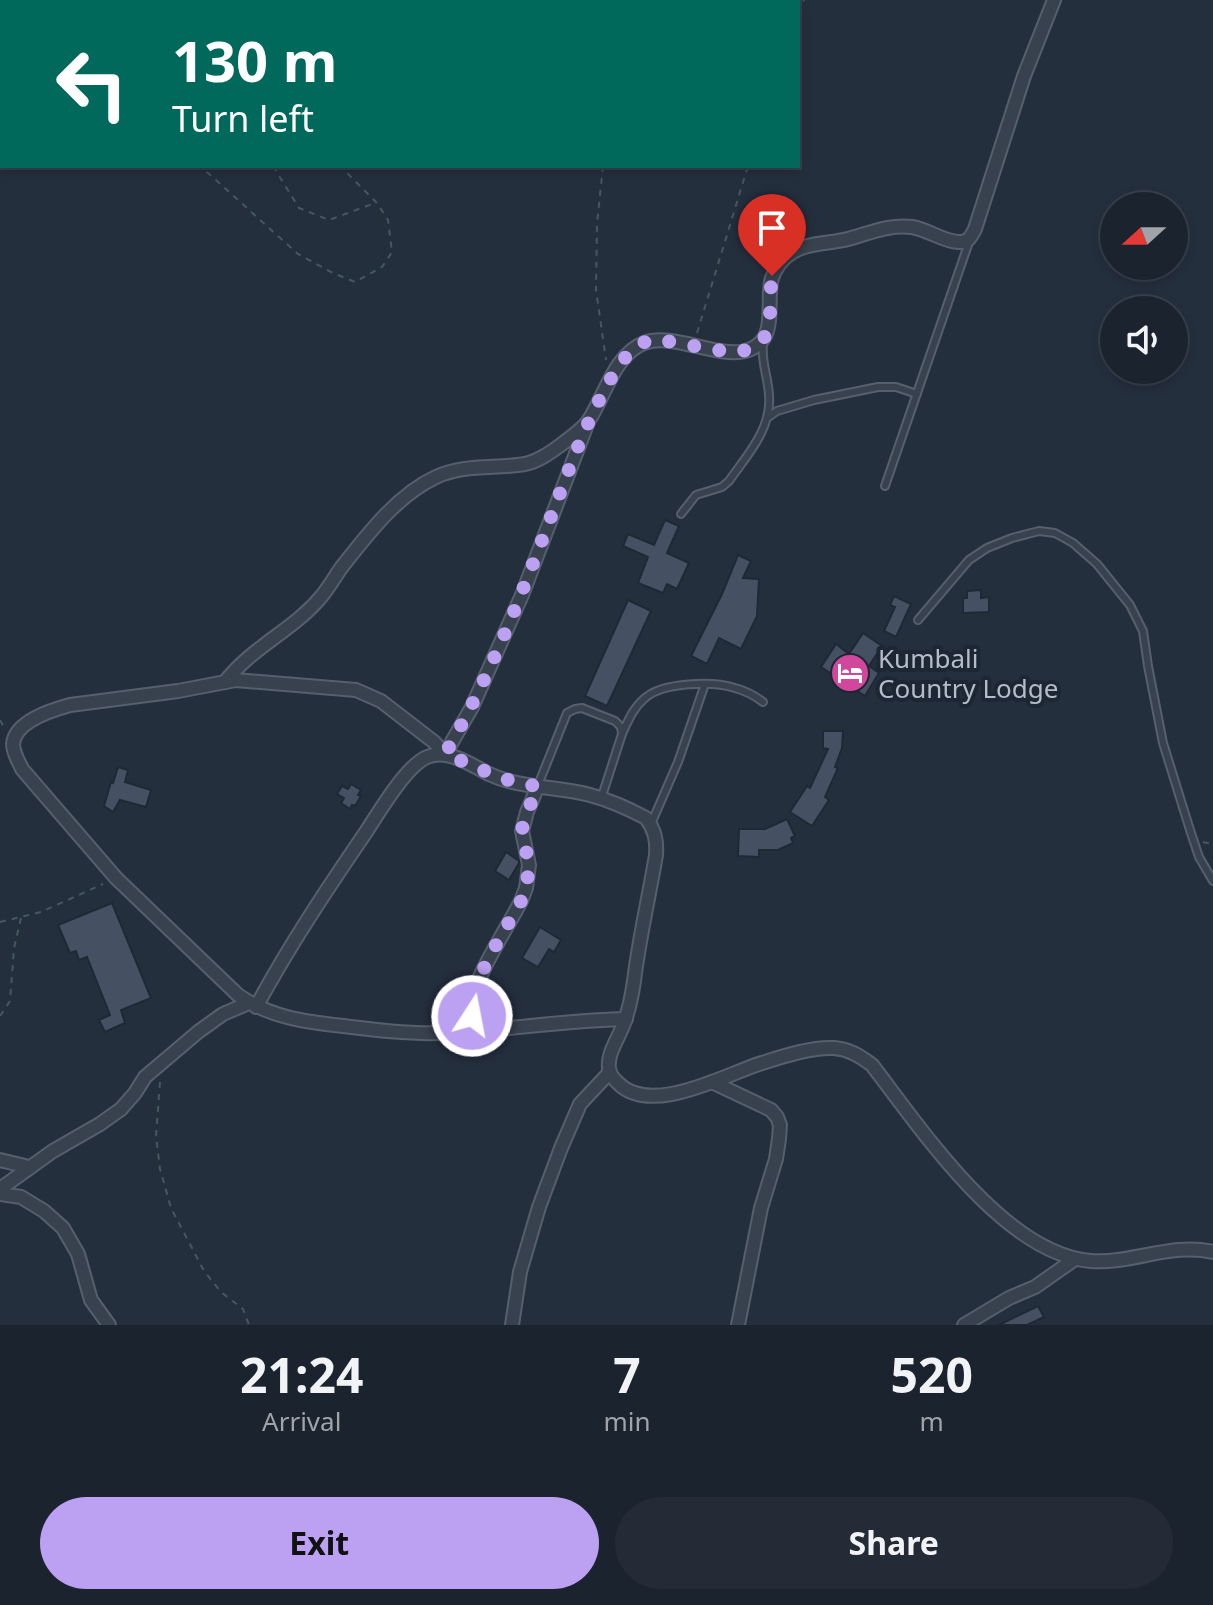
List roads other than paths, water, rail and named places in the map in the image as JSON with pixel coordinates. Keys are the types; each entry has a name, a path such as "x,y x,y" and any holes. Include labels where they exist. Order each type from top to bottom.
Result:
{"street":[{"path":"445,754 472,707 522,595 588,422 621,363 635,347 648,341 737,351 751,349 763,340 769,325 772,276 788,255 798,249 897,226 927,230 956,242 970,239 1024,76 1054,0"},
{"path":"225,682 244,660 320,598 340,569 389,512 423,483 458,470 528,463 544,457 588,422"},
{"path":"626,1019 427,1033 317,1024 252,1005 198,958 116,878 22,769 13,743 17,732 37,718 70,705 225,682 247,680 356,690 381,701 445,754 519,784 601,799 646,818 651,824 657,841 656,855 632,991 626,1019 608,1058 609,1073 626,1090 670,1095 714,1083 760,1063 820,1049 847,1050 860,1055 872,1065 972,1190 997,1214 1044,1247 1075,1259 1112,1261 1177,1249 1213,1252"},
{"path":"0,1192 29,1167 121,1109 145,1077 223,1014 252,1005 315,907 411,770 428,757 445,754"},
{"path":"478,1030 472,1016 472,999 526,888 529,865 522,831 538,786"},
{"path":"512,1325 520,1272 561,1148 580,1104 609,1073"},
{"path":"714,1083 771,1110 780,1125 776,1159 761,1208 738,1325"},
{"path":"0,1160 29,1167"},
{"path":"0,1192 21,1197 63,1228 78,1254 91,1300 109,1325"},
{"path":"964,1325 1009,1298 1035,1287 1075,1259"}],"lane":[{"path":"885,486 970,239"},
{"path":"681,514 696,495 722,487 729,481 762,433 767,418 769,392 763,367 763,340"},
{"path":"767,418 777,411 814,400 878,387 896,387 917,394"},
{"path":"918,620 969,560 987,548 1012,538 1039,531 1055,533 1073,543 1097,564 1130,605 1143,631 1163,743 1199,857 1213,881"},
{"path":"651,824 678,762 705,684"},
{"path":"601,799 632,712 656,690 705,684 732,686 751,693 763,702"},
{"path":"538,786 567,713 582,708 615,721 621,727 622,734"}],"place":[{"name":"Kumbali Country Lodge","path":"850,673"}]}
